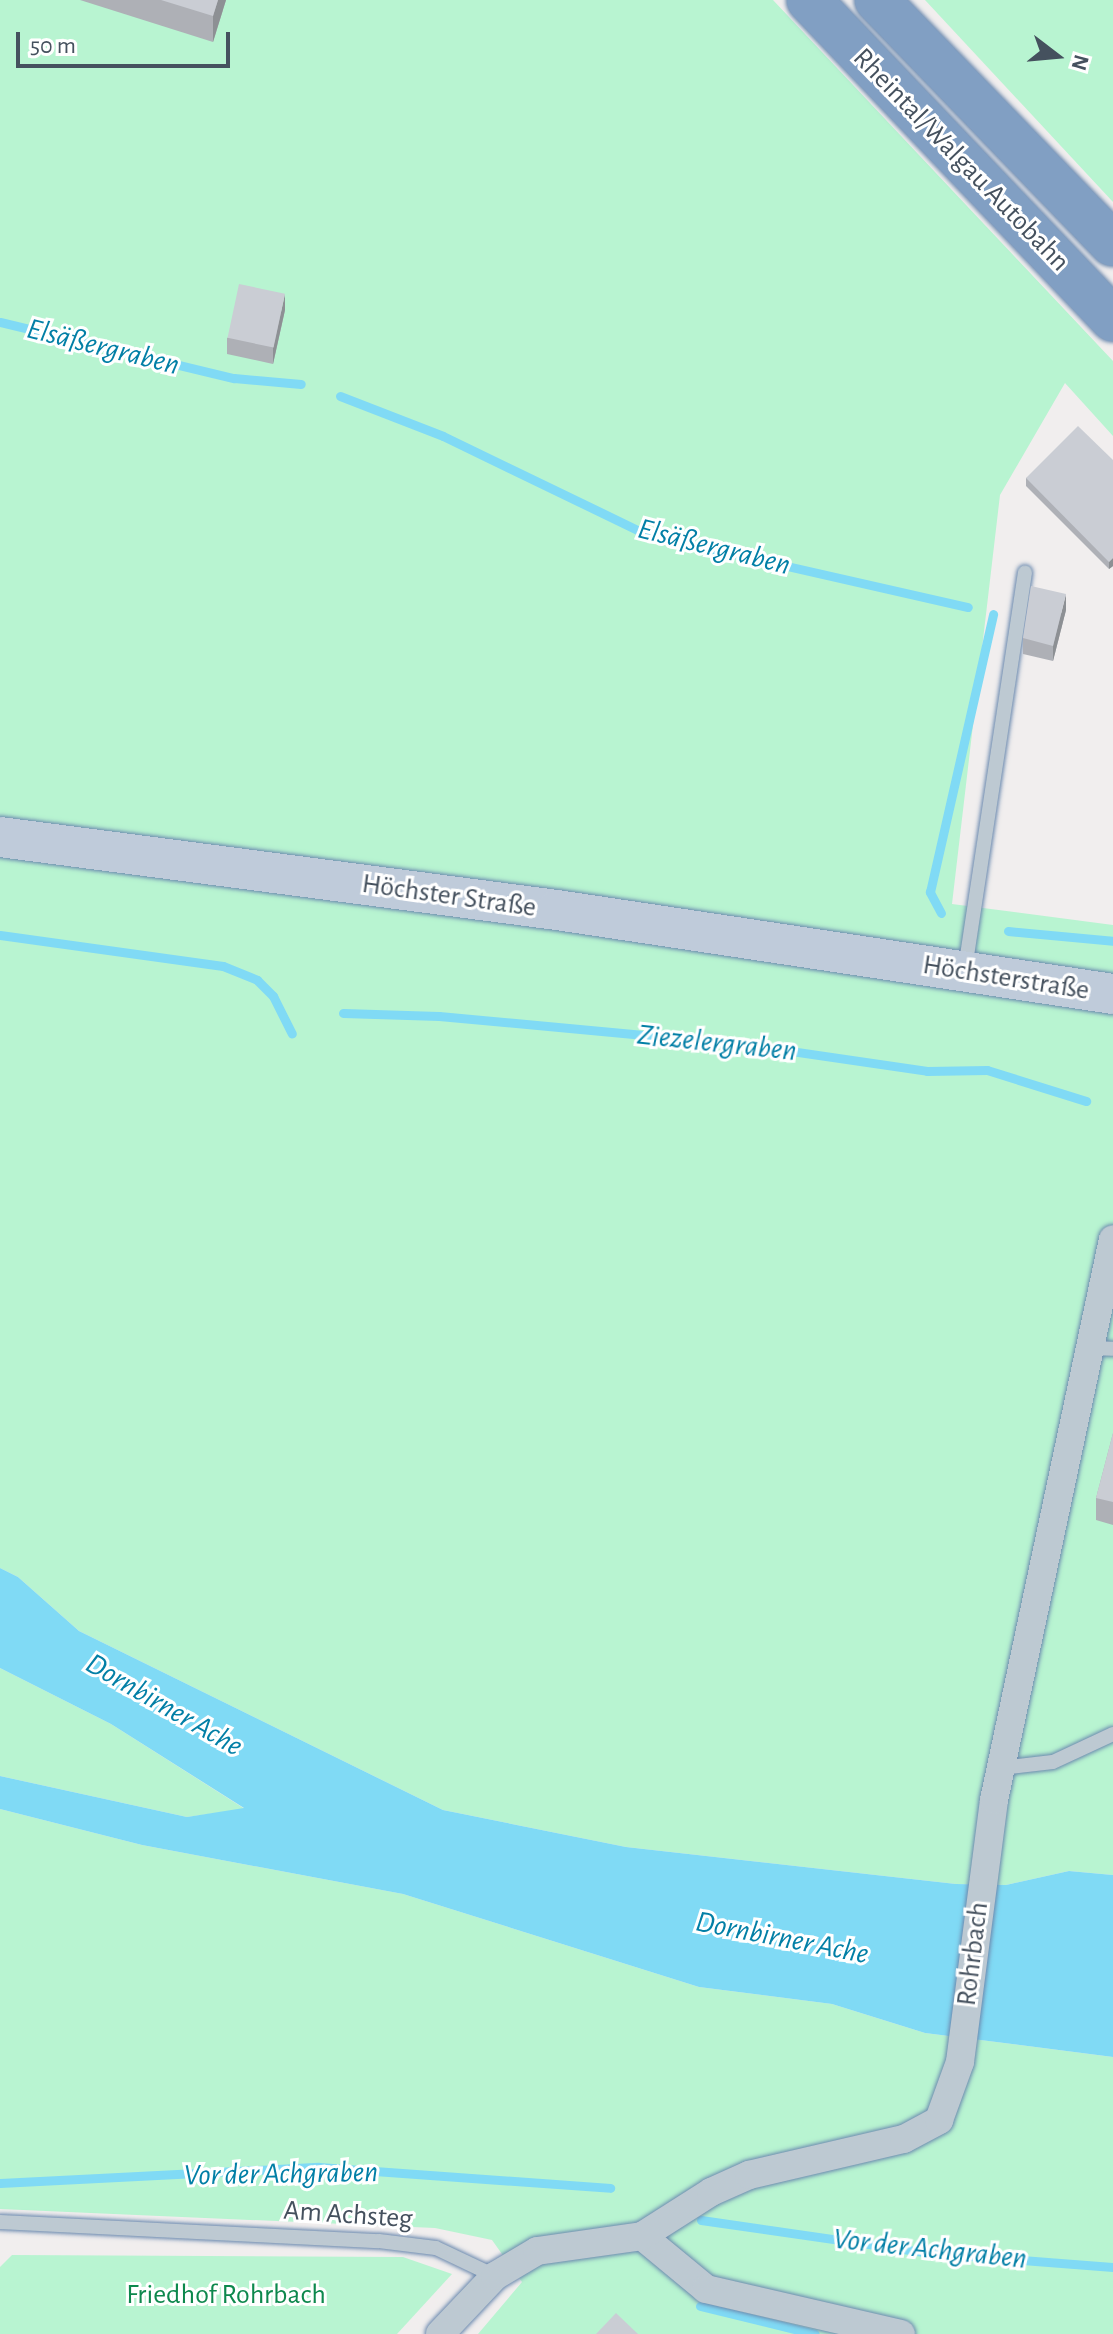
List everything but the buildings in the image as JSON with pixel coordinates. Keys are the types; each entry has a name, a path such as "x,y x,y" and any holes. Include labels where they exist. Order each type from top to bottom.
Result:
{"highway":[{"name":"Rheintal/Walgau Autobahn","path":"809,0 1113,319"},
{"name":"Rheintal/Walgau Autobahn","path":"877,0 1113,244"}],"main road":[{"name":"Höchster Straße","path":"0,837 898,961"},
{"name":"Höchsterstraße","path":"898,961 1113,994"}],"street":[{"name":"Rohrbach","path":"440,2334 495,2276 537,2251 642,2236 711,2192 749,2175 904,2139 939,2120 953,2092 984,1863 1001,1768 1101,1349 1113,1239"},
{"path":"642,2236 706,2289 901,2334"}],"lane":[{"path":"964,973 1025,573"},
{"path":"1001,1768 1053,1762 1113,1734"},
{"name":"Am Achsteg","path":"1,2221 379,2241 436,2248 495,2276"}],"green space":[{"path":"0,0 773,0 1113,361 1113,436 1065,383 1000,495 952,904 1113,925 1113,1875 1069,1871 1006,1885 956,1884 626,1847 443,1810 79,1631 18,1577 0,1568"},
{"path":"925,0 1113,0 1113,202"},
{"path":"0,1668 111,1724 245,1809 187,1817 0,1776"},
{"path":"0,1809 142,1845 403,1894 699,1987 832,2004 925,2033 1113,2057 1113,2334 478,2334 522,2282 492,2240 435,2228 0,2209"},
{"name":"Friedhof Rohrbach","path":"12,2255 403,2257 452,2274 397,2334 0,2334 0,2267"}],"water":[{"name":"Dornbirner Ache","path":"0,1568 18,1577 79,1631 443,1810 626,1847 956,1884 1006,1885 1069,1871 1113,1875 1113,2057 925,2033 832,2004 699,1987 403,1894 142,1845 0,1809 0,1776 187,1817 244,1808 111,1724 0,1668"}],"waterway":[{"name":"Elsäßergraben","path":"0,322 234,378 301,384"},
{"name":"Elsäßergraben","path":"340,396 443,436 646,534 968,607"},
{"name":"Elsäßergraben","path":"941,913 930,892 993,614"},
{"name":"Elsäßergraben","path":"1008,931 1113,941"},
{"name":"Ziezelergraben","path":"0,935 223,966 257,980 273,996 292,1034"},
{"name":"Ziezelergraben","path":"343,1013 439,1016 743,1044 927,1071 987,1070 1086,1101"},
{"name":"Vor der Achgraben","path":"0,2183 319,2167 610,2188"},
{"name":"Vor der Achgraben","path":"701,2220 931,2253 1113,2267"},
{"path":"700,2306 815,2334"}]}
